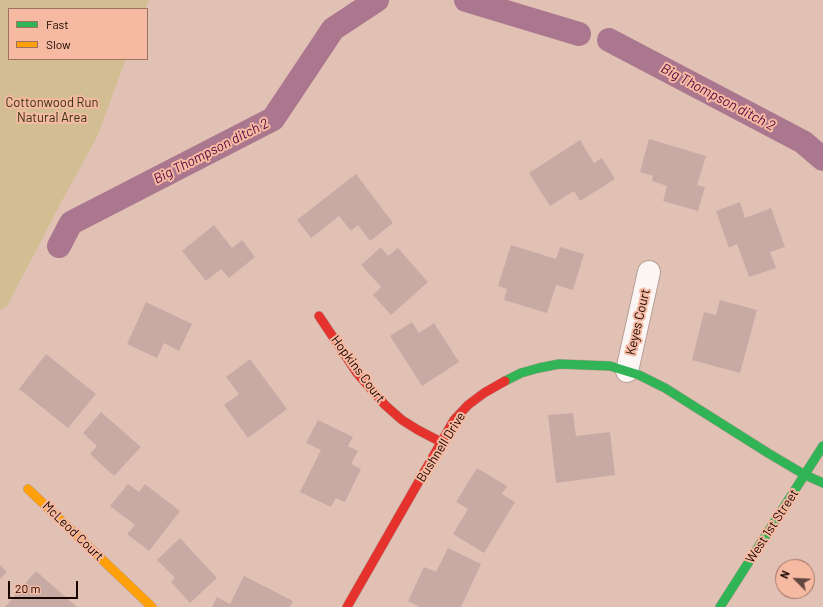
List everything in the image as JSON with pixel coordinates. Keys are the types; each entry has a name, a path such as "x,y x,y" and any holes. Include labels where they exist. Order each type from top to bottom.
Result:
{"street":[{"name":"Keyes Court","path":"627,371 649,272"},
{"name":"Hopkins Court","path":"320,316 357,373 386,406 418,430 441,442"},
{"name":"Bushnell Drive","path":"347,607 454,420 468,405 496,385 521,373 539,368 559,364 610,366 640,375 665,388 805,475 823,483"},
{"name":"West 1st Street","path":"720,607 823,446"},
{"name":"McLeod Court","path":"28,489 152,607"}],"green space":[{"name":"Cottonwood Run Natural Area","path":"0,0 149,0 145,8 8,8 8,60 126,60 97,137 7,306 0,310"}],"building":[{"path":"649,139 706,156 697,185 705,187 698,211 663,201 667,186 652,181 653,176 640,172"},
{"path":"580,140 594,163 602,158 615,179 580,201 574,191 550,206 529,173"},
{"path":"356,174 393,223 370,241 358,225 351,231 339,216 311,238 297,220"},
{"path":"740,202 745,218 771,208 785,247 770,252 776,268 749,277 737,244 729,248 716,211"},
{"path":"214,225 232,248 242,240 255,257 229,278 221,269 206,281 182,251"},
{"path":"511,245 556,259 560,247 584,254 573,290 556,285 547,313 504,300 507,289 498,286"},
{"path":"381,247 388,256 398,248 428,282 391,315 373,295 381,287 361,265"},
{"path":"720,300 757,310 740,373 692,360 704,312 716,315"},
{"path":"146,302 192,324 179,351 164,343 157,358 127,344"},
{"path":"412,322 419,333 434,323 459,362 422,386 390,336"},
{"path":"46,354 96,394 68,428 19,389"},
{"path":"250,359 287,409 248,438 224,405 239,394 226,377"},
{"path":"101,412 141,447 114,476 90,454 97,446 83,433"},
{"path":"573,413 576,436 610,432 615,475 556,483 548,415"},
{"path":"318,420 353,437 348,446 358,451 351,464 361,469 345,502 336,498 331,507 300,492 321,450 306,443"},
{"path":"477,468 507,486 502,494 515,502 484,553 453,534 468,509 456,502"},
{"path":"128,484 139,492 145,484 180,511 149,551 127,534 135,525 110,506"},
{"path":"180,538 217,578 190,603 171,582 175,578 157,560"},
{"path":"448,548 481,564 461,607 420,607 408,601 424,567 436,572"},
{"path":"0,565 7,572 0,579"},
{"path":"36,571 77,607 5,607"},
{"path":"244,576 293,601 290,607 212,607 217,597 230,604"}],"waterway":[{"name":"Big Thompson ditch 2","path":"59,246 71,223 273,119 333,29 377,0"},
{"name":"Big Thompson ditch 2","path":"466,0 579,34"},
{"name":"Big Thompson ditch 2","path":"609,40 803,142 823,159"}],"traffic: fast":[{"path":"505,381 521,373 559,364 610,366 639,375 665,388 805,475 823,483"},
{"path":"720,607 823,446"}],"traffic: slow":[{"path":"28,489 152,607"}],"traffic: jam":[{"path":"319,316 357,373 385,405 402,420 441,442"},
{"path":"347,607 454,420 468,405 484,393 505,381"}]}
